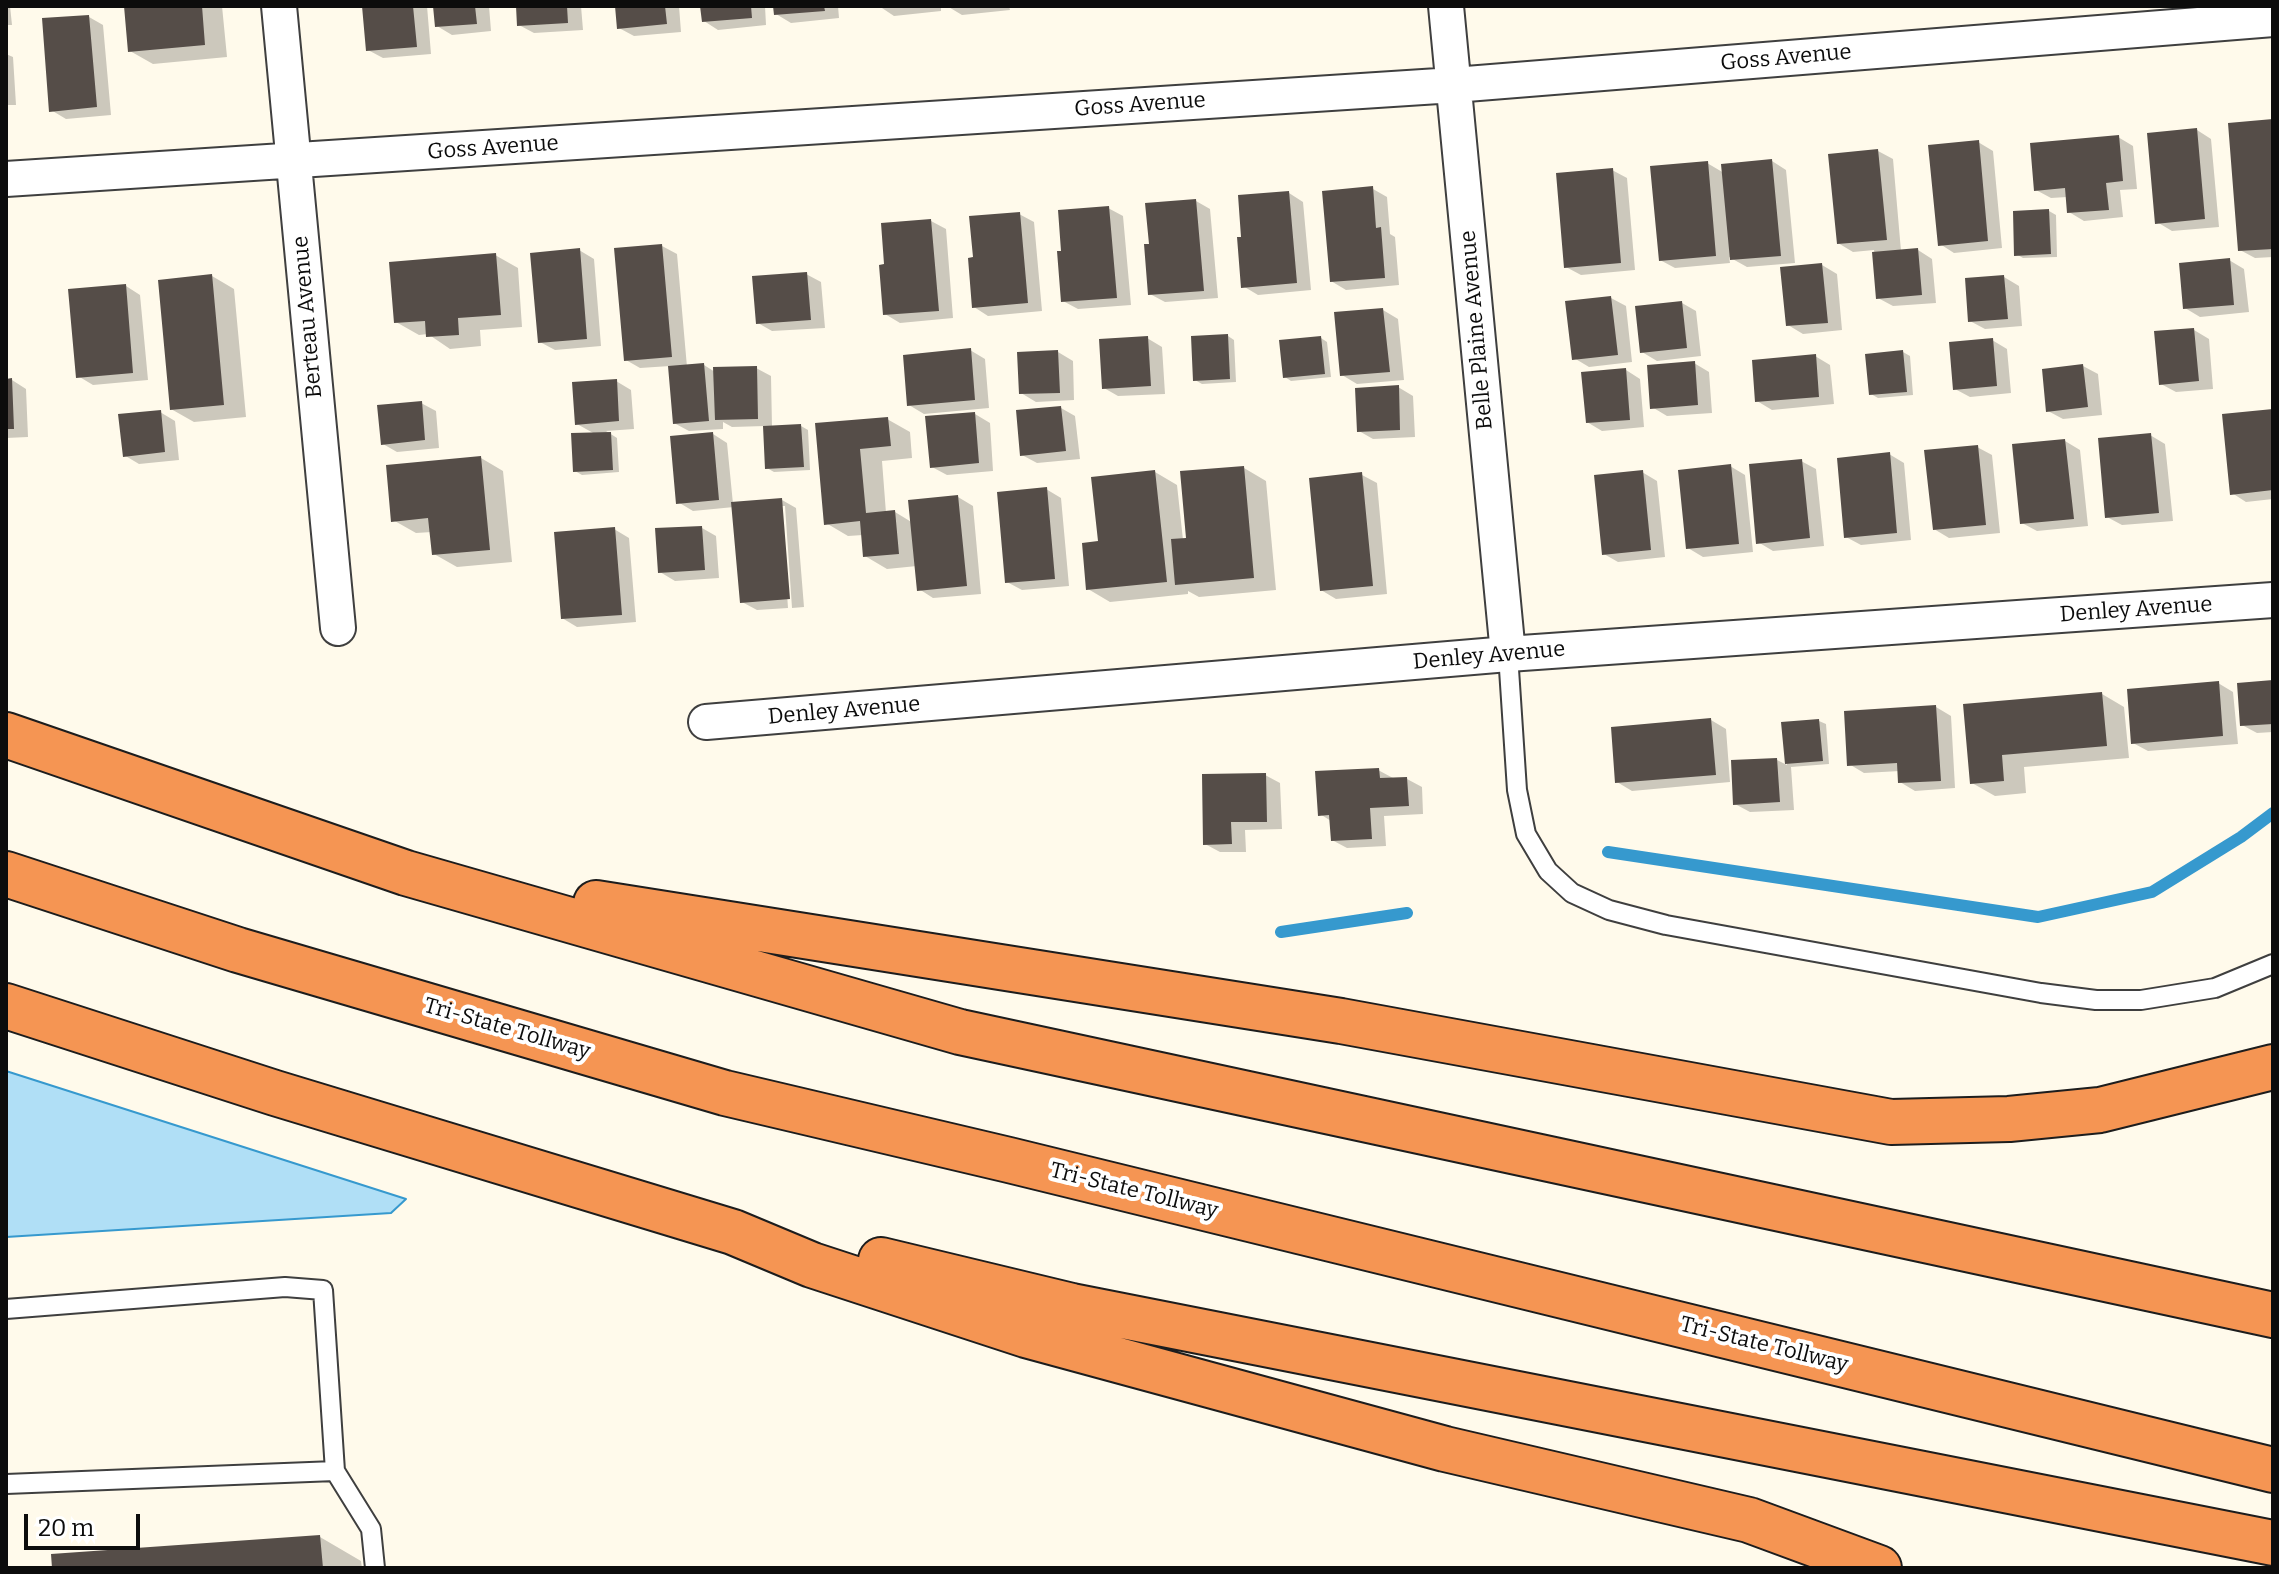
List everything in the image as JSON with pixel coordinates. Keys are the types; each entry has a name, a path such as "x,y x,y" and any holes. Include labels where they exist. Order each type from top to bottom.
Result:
{"highway":[{"path":"6,735 406,873 960,1032 2273,1315"},
{"path":"406,873 1341,1021 1891,1122 2009,1119 2100,1110 2273,1067"},
{"name":"Tri-State Tollway","path":"6,874 238,950 725,1093 1056,1171 2273,1470"},
{"path":"6,1006 275,1093 733,1232 812,1265 1026,1335 1445,1449 1749,1520 1879,1568"},
{"path":"733,1232 832,1249 1088,1309 2273,1543"}],"street":[{"name":"Berteau Avenue","path":"279,6 338,628"},
{"name":"Belle Plaine Avenue","path":"1446,6 1508,654"},
{"name":"Goss Avenue","path":"6,179 1454,85 2273,19"},
{"name":"Denley Avenue","path":"706,722 1508,654 2273,600"}],"lane":[{"path":"1508,654 1517,790 1526,834 1548,871 1572,893 1609,910 1666,925 2041,993 2096,1000 2141,1000 2215,988 2273,964"},
{"path":"6,1309 285,1287 323,1290 335,1471 371,1529 375,1568"},
{"path":"6,1484 335,1471"}],"water":[{"path":"6,1071 406,1199 391,1213 6,1237"}],"building":[{"path":"124,6 202,6 205,45 128,52"},
{"path":"362,6 413,6 417,47 366,51"},
{"path":"433,6 475,6 477,24 435,27"},
{"path":"516,6 567,6 568,23 517,26"},
{"path":"615,6 665,6 667,24 617,29"},
{"path":"700,6 751,6 752,18 702,22"},
{"path":"773,6 824,6 825,11 774,15"},
{"path":"89,15 97,107 49,112 42,18"},
{"path":"2273,119 2273,249 2238,251 2228,123"},
{"path":"2197,128 2205,219 2155,224 2147,133"},
{"path":"2119,135 2123,181 2106,183 2109,210 2067,213 2065,188 2034,191 2030,143"},
{"path":"1979,140 1988,241 1938,246 1928,145"},
{"path":"1878,149 1887,240 1837,244 1828,154"},
{"path":"1772,159 1781,256 1730,260 1721,164"},
{"path":"1708,161 1716,256 1659,261 1650,166"},
{"path":"1613,168 1621,263 1564,268 1556,173"},
{"path":"1373,186 1376,228 1381,227 1385,278 1330,282 1322,191"},
{"path":"1289,191 1297,283 1241,288 1238,195"},
{"path":"1196,199 1204,291 1148,295 1144,244 1149,244 1145,203"},
{"path":"1109,206 1117,298 1061,302 1058,210"},
{"path":"2049,209 2051,254 2014,256 2013,211"},
{"path":"1020,212 1028,303 972,308 968,258 973,257 969,216"},
{"path":"931,219 939,311 883,315 879,265 884,264 881,223"},
{"path":"662,244 672,357 624,361 614,248"},
{"path":"580,248 587,339 538,343 530,253"},
{"path":"1918,248 1922,295 1876,299 1872,252"},
{"path":"496,253 501,315 458,318 459,335 426,337 425,321 394,323 389,262"},
{"path":"2230,258 2234,305 2183,309 2179,263"},
{"path":"1822,263 1828,323 1786,326 1780,267"},
{"path":"807,272 811,320 756,324 752,276"},
{"path":"212,274 224,405 170,410 158,280"},
{"path":"2004,275 2008,319 1968,322 1965,278"},
{"path":"126,284 133,373 76,378 68,289"},
{"path":"1611,296 1618,355 1572,360 1565,301"},
{"path":"1682,301 1687,348 1640,353 1635,306"},
{"path":"1383,308 1390,372 1340,376 1334,312"},
{"path":"2194,328 2199,381 2159,385 2154,331"},
{"path":"1228,334 1230,379 1193,381 1191,336"},
{"path":"1148,336 1151,386 1102,389 1099,339"},
{"path":"1321,336 1325,374 1283,378 1279,340"},
{"path":"1993,338 1997,386 1953,390 1949,342"},
{"path":"971,348 975,400 907,406 903,355"},
{"path":"1058,350 1060,393 1019,394 1017,352"},
{"path":"1903,350 1907,392 1869,395 1865,354"},
{"path":"1816,354 1819,397 1755,402 1752,360"},
{"path":"1695,361 1698,405 1650,409 1647,365"},
{"path":"704,363 709,421 673,424 668,366"},
{"path":"2083,364 2088,407 2046,412 2042,369"},
{"path":"757,366 758,419 715,420 713,367"},
{"path":"1626,368 1630,420 1586,423 1581,372"},
{"path":"12,378 14,429 6,429 6,379"},
{"path":"617,379 619,421 575,425 572,382"},
{"path":"1399,385 1400,430 1357,432 1355,388"},
{"path":"422,401 425,440 381,445 377,405"},
{"path":"1061,406 1066,451 1020,456 1016,410"},
{"path":"2273,409 2273,490 2230,495 2222,414"},
{"path":"161,410 165,452 123,457 118,414"},
{"path":"975,412 979,463 930,468 925,416"},
{"path":"888,417 891,446 860,449 866,513 895,510 899,554 863,557 860,521 824,525 815,423"},
{"path":"801,424 804,467 765,469 763,426"},
{"path":"611,432 613,470 573,472 571,433"},
{"path":"713,432 719,500 676,504 670,436"},
{"path":"2151,433 2159,513 2105,518 2098,438"},
{"path":"2065,439 2074,519 2020,524 2012,444"},
{"path":"1978,445 1986,525 1933,530 1924,450"},
{"path":"1890,452 1897,533 1844,538 1837,458"},
{"path":"481,456 490,550 432,555 428,518 391,522 386,465"},
{"path":"1802,459 1810,538 1756,544 1749,464"},
{"path":"1731,464 1739,544 1686,549 1678,470"},
{"path":"1244,466 1254,578 1175,585 1171,539 1186,538 1180,471"},
{"path":"1155,470 1167,582 1086,590 1082,543 1098,541 1091,477"},
{"path":"1643,470 1651,550 1602,555 1594,475"},
{"path":"1362,472 1373,586 1320,591 1309,478"},
{"path":"1047,487 1055,579 1005,583 997,492"},
{"path":"958,495 967,586 917,591 908,500"},
{"path":"782,498 790,599 740,603 731,502"},
{"path":"702,526 705,570 658,573 655,528"},
{"path":"615,527 622,615 561,619 554,532"},
{"path":"2273,680 2273,724 2240,726 2237,683"},
{"path":"2219,681 2223,736 2131,744 2127,689"},
{"path":"2102,692 2107,746 2002,755 2004,781 1970,784 1963,704"},
{"path":"1936,705 1941,781 1898,783 1897,763 1847,766 1844,711"},
{"path":"1711,718 1716,775 1615,783 1611,727"},
{"path":"1819,719 1823,761 1785,764 1781,722"},
{"path":"1777,758 1780,802 1733,805 1731,760"},
{"path":"1379,768 1380,778 1407,777 1409,806 1370,808 1372,839 1331,841 1329,815 1318,816 1315,771"},
{"path":"1266,773 1267,822 1231,822 1232,844 1203,845 1202,774"},
{"path":"320,1535 323,1568 52,1568 51,1554"}],"waterway":[{"path":"1608,852 2038,917 2152,892 2241,837 2273,813"},
{"path":"1281,932 1407,913"}]}
